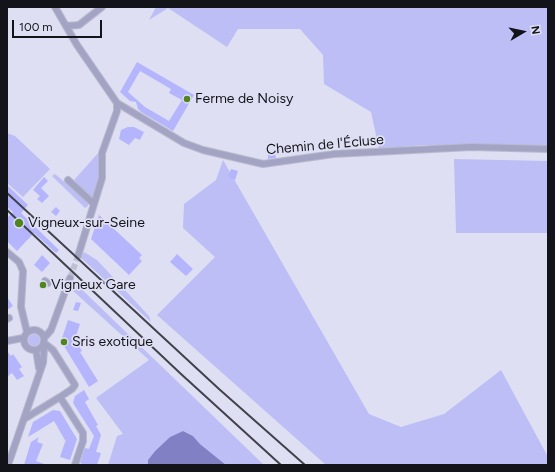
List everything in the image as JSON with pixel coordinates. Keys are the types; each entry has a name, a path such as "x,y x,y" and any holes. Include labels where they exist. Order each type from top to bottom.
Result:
{"street":[{"path":"55,7 117,103 117,111 102,153 102,178 78,256"},
{"path":"66,26 79,25 102,7"},
{"name":"Chemin de l'Écluse","path":"117,103 184,143 203,150 263,164 334,154 472,147 548,149"},
{"path":"68,180 94,204"},
{"path":"7,252 22,266 24,273 21,307 24,319 24,344 28,349 36,350"},
{"path":"36,350 51,330 70,278"},
{"path":"8,465 44,360 41,332 35,330 24,319"},
{"path":"7,341 35,330"},
{"path":"24,419 60,397 75,384 53,350 43,342"},
{"path":"36,350 39,360 39,371"},
{"path":"60,397 83,433 83,441 75,465"}],"shaded area":[{"path":"156,7 548,7 548,147 424,145 379,149 371,112 324,84 323,55 300,29 238,29 227,47 168,8 149,20"},
{"path":"7,133 15,136 50,169 23,197 7,183"},
{"path":"99,152 99,177 92,199 74,180"},
{"path":"454,159 548,161 548,233 456,233"},
{"path":"223,160 369,414 401,427 444,414 501,370 548,457 548,465 326,465 157,315 215,257 183,228 184,204 216,180"},
{"path":"55,174 89,203 87,207 85,208 52,176"},
{"path":"84,252 97,260 149,316 151,322 81,258"},
{"path":"73,281 264,465 226,465 200,444 193,436 183,431 170,437 155,451 148,460 148,465 108,465 117,436 123,434 96,398 149,360 71,289"},
{"path":"34,334 38,336 40,340 38,344 34,346 30,344 28,340 30,336"},
{"path":"183,431 193,436 200,444 226,465 148,465 148,460 155,451 170,437"}],"building":[{"name":"Ferme de Noisy","path":"137,62 194,95 173,131 141,112 138,109 136,102 130,101 120,92","holes":["140,71 171,89 169,93 182,100 169,121 145,107 128,92"]},
{"path":"128,127 134,127 144,132 140,140 135,138 129,145 119,139 121,130"},
{"path":"268,153 275,153 276,158 268,159"},
{"path":"231,169 238,171 235,180 228,177"},
{"path":"44,177 48,181 41,188 49,196 42,203 37,199 40,196 33,190"},
{"path":"7,185 28,205 21,213 59,250 56,253 34,233 17,251 7,241 7,218 13,212 7,207"},
{"path":"56,207 60,211 56,216 51,212"},
{"path":"99,215 142,255 139,258 142,261 129,275 91,239"},
{"path":"177,254 193,269 186,276 170,262"},
{"path":"42,255 50,263 42,272 34,265"},
{"path":"7,297 13,306 7,310"},
{"path":"76,302 81,303 78,311 73,310"},
{"path":"68,320 80,324 75,339 82,351 80,352 98,381 89,387 61,341"},
{"path":"7,351 11,356 13,354 22,367 19,369 24,376 17,380 12,373 7,377"},
{"path":"84,390 89,399 85,402 98,425 96,426 101,435 96,452 101,453 97,465 85,465 80,463 85,448 89,449 94,436 73,403 75,396"},
{"path":"53,410 60,411 77,439 70,460 60,457 66,442 54,421 28,437 33,422"},
{"path":"39,437 37,442 43,444 36,461 47,465 24,465 31,442"}],"tunnel":[{"path":"70,278 78,256"}],"railway":[{"path":"7,193 219,389 305,465"},
{"path":"7,210 181,374 281,465"}],"place":[{"name":"Ferme de Noisy","path":"187,99"},
{"name":"Vigneux-sur-Seine","path":"19,223"},
{"name":"Vigneux Gare","path":"43,285"},
{"name":"Sris exotique","path":"64,342"}]}
